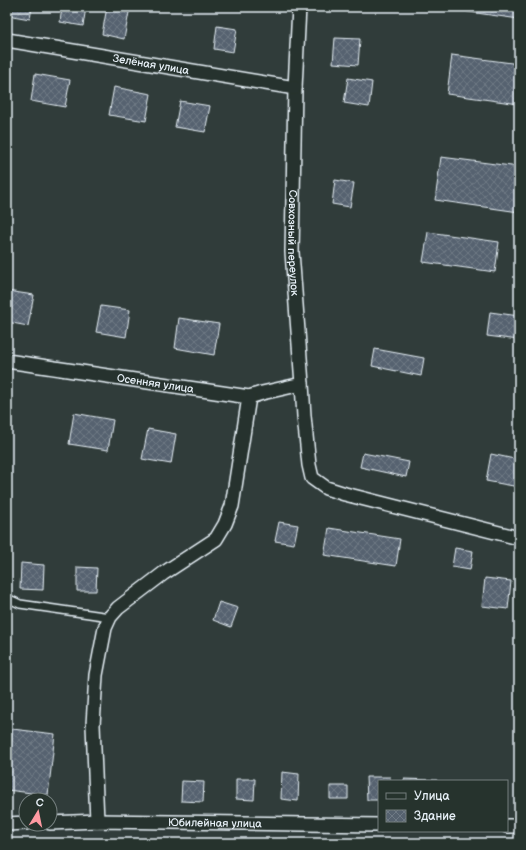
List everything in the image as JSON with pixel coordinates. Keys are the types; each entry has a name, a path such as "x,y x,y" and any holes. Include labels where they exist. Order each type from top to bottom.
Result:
{"street":[{"name":"Совхозный переулок","path":"299,7 295,88 292,252 304,416 309,465 312,478 326,488 345,494 519,538"},
{"name":"Зелёная улица","path":"7,40 295,88"},
{"name":"Осенняя улица","path":"7,361 249,397 302,384"},
{"path":"97,821 93,725 96,675 104,628 110,617 118,608 164,573 216,539 225,524 232,506 249,397"},
{"name":"Юбилейная улица","path":"58,823 97,821 378,825"},
{"path":"7,824 18,823"},
{"path":"508,826 519,826"}],"lane":[{"path":"7,598 20,604 110,617"}],"building":[{"path":"8,7 32,7 30,19 7,15"},
{"path":"62,7 86,7 83,26 60,22"},
{"path":"107,7 130,7 124,39 102,34"},
{"path":"449,7 519,7 519,19 448,9"},
{"path":"217,26 237,29 233,52 214,49"},
{"path":"335,38 360,39 358,65 333,63"},
{"path":"452,55 519,64 519,104 447,94"},
{"path":"35,74 70,80 65,107 31,101"},
{"path":"348,78 372,82 369,107 344,103"},
{"path":"114,87 151,94 146,121 109,115"},
{"path":"180,101 210,106 205,132 175,127"},
{"path":"441,157 519,167 519,212 435,200"},
{"path":"335,180 354,183 350,207 332,204"},
{"path":"428,232 499,242 495,272 423,262"},
{"path":"7,291 34,295 28,326 7,322"},
{"path":"101,306 130,310 126,337 96,332"},
{"path":"490,312 519,316 519,340 487,336"},
{"path":"179,318 219,324 214,355 175,348"},
{"path":"375,349 424,358 421,376 372,366"},
{"path":"74,413 113,420 108,450 69,444"},
{"path":"148,429 176,434 171,464 142,459"},
{"path":"363,453 409,462 406,477 360,467"},
{"path":"491,454 519,460 519,487 486,481"},
{"path":"279,522 298,525 294,544 275,541"},
{"path":"329,528 400,539 396,566 324,555"},
{"path":"455,548 473,551 470,570 452,567"},
{"path":"21,563 44,565 43,590 20,589"},
{"path":"77,567 97,568 96,591 77,591"},
{"path":"485,578 511,581 508,609 482,606"},
{"path":"219,602 238,608 231,627 213,620"},
{"path":"12,729 55,734 48,792 23,792 7,790"},
{"path":"282,772 299,774 298,801 281,799"},
{"path":"366,777 390,777 390,780 378,780 378,800 367,800"},
{"path":"236,779 255,779 254,800 236,799"},
{"path":"404,779 437,780 404,780"},
{"path":"182,781 204,782 203,802 181,801"},
{"path":"330,786 348,786 348,799 330,799"}]}
